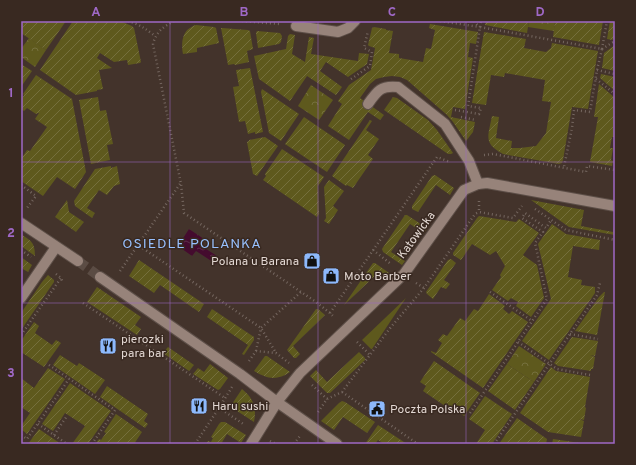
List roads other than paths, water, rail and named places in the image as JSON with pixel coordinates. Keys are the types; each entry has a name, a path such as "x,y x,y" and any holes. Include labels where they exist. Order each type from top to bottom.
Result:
{"street":[{"path":"296,26 338,32 348,28 355,21"},
{"path":"368,104 374,95 380,90 389,86 398,87 445,124 468,160 478,184 487,183 615,206"},
{"name":"Katowicka","path":"251,444 277,402 300,373 404,274 464,190 478,184"},
{"path":"21,223 78,261"},
{"path":"21,298 56,247"},
{"path":"100,277 337,444"}],"water":[{"path":"189,229 204,239 200,245 220,258 216,264 196,251 192,256 178,246"}],"tunnel":[{"path":"78,261 100,277"}],"place":[{"name":"Polana u Barana","path":"312,261"},
{"name":"Moto Barber","path":"331,276"},
{"name":"pierozki para bar","path":"108,346"},
{"name":"Haru sushi","path":"199,406"},
{"name":"Poczta Polska","path":"377,409"}],"district":[{"name":"OSIEDLE POLANKA","path":"192,243"}]}
